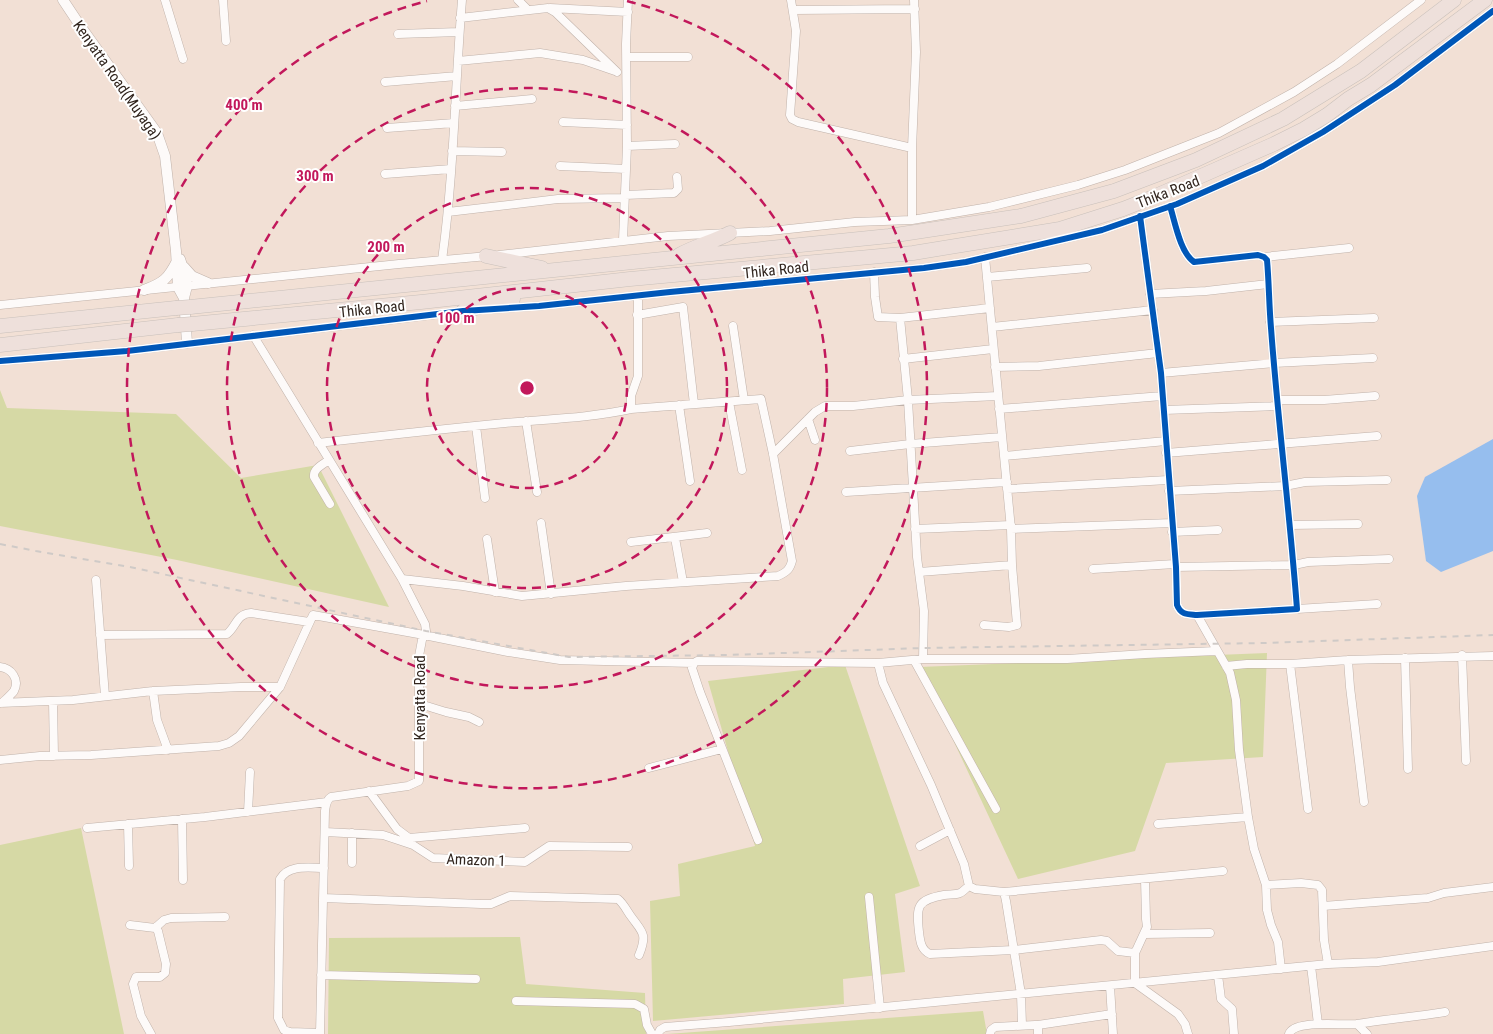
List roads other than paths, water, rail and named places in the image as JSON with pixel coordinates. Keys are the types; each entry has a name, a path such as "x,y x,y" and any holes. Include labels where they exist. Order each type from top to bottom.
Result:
{"highway":[{"name":"Thika Road","path":"0,326 183,304 672,259 908,233 1021,216 1114,191 1196,160 1283,119 1361,71 1454,0"},
{"name":"Thika Road","path":"0,345 178,325 913,253 1060,229 1151,198 1274,144 1304,128 1371,85 1485,0"},
{"path":"672,259 694,247 730,233"},
{"path":"486,256 555,271"},
{"path":"463,311 552,288"}],"main road":[{"name":"Kenyatta Road(Muyaga)","path":"63,0 80,27 157,133 162,144 178,259"},
{"path":"178,259 192,276 208,283"},
{"path":"178,259 183,287 187,343"},
{"path":"144,290 166,279 178,259"}],"street":[{"path":"165,0 183,59"},
{"path":"223,0 226,41"},
{"path":"442,260 448,212 462,0"},
{"path":"518,0 528,10"},
{"path":"623,240 627,146 628,0"},
{"path":"792,0 796,31 790,115 792,119 798,122 912,148"},
{"path":"0,305 486,256 623,240 770,231 855,222 912,220 988,207 1078,185 1125,170 1219,132 1294,92 1337,64 1421,0"},
{"path":"793,10 914,4 916,52 912,148 912,220"},
{"path":"460,18 548,8 628,12"},
{"path":"548,8 555,12 617,72"},
{"name":"Thika Road","path":"0,361 127,350 463,311 539,306 924,268 966,262 1102,230 1170,206 1263,166 1324,132 1395,85 1493,11"},
{"path":"398,34 459,32"},
{"path":"458,61 540,53 583,60 627,76"},
{"path":"627,57 688,57"},
{"path":"385,82 457,76"},
{"path":"455,106 532,99"},
{"path":"563,122 627,125"},
{"path":"386,128 454,123"},
{"path":"627,146 675,144"},
{"path":"452,151 502,152"},
{"path":"560,166 626,169"},
{"path":"385,174 451,169"},
{"path":"448,212 558,199 674,193 678,189 677,177"},
{"path":"1170,206 1184,249 1189,258 1194,262 1349,248"},
{"path":"1140,216 1164,410 1177,606 1179,611 1184,614 1197,615 1377,604"},
{"path":"984,625 1009,627 1017,625 1011,527 985,257"},
{"path":"1264,257 1267,260 1270,322 1297,609"},
{"path":"987,277 1087,268"},
{"path":"874,272 878,317 900,318 990,308"},
{"path":"1150,294 1206,291 1268,284"},
{"path":"630,409 631,396 638,376 638,296"},
{"path":"637,315 683,307 694,404"},
{"path":"992,327 1152,310"},
{"path":"900,318 908,400 915,529 924,611 923,659"},
{"path":"1270,322 1374,318"},
{"path":"733,326 744,400"},
{"name":"Kenyatta Road","path":"87,828 327,802 328,798 331,797 408,786 413,785 419,780 419,656 426,631 425,624 402,580 253,335"},
{"path":"903,359 993,349"},
{"path":"995,367 1039,366 1158,352"},
{"path":"1160,373 1274,363 1373,358"},
{"path":"773,454 818,409 826,406 853,406 908,400 998,396"},
{"path":"999,409 1162,396"},
{"path":"1164,410 1375,396"},
{"path":"318,443 576,417 630,409 761,399 792,560 790,569 786,572 778,576 626,586 522,596 462,586 402,580"},
{"path":"728,402 742,470"},
{"path":"679,405 690,481"},
{"path":"808,419 815,440"},
{"path":"526,421 537,492"},
{"path":"476,426 486,498"},
{"path":"1166,453 1377,436"},
{"path":"850,451 1002,437"},
{"path":"1004,456 1166,441"},
{"path":"328,460 313,473 330,504"},
{"path":"846,492 913,488 1168,480"},
{"path":"1169,491 1285,486 1305,482 1387,480"},
{"path":"542,523 551,594"},
{"path":"915,529 1172,523"},
{"path":"1290,525 1358,524"},
{"path":"1172,532 1218,530"},
{"path":"631,542 707,533"},
{"path":"675,538 683,582"},
{"path":"487,539 495,592"},
{"path":"1092,568 1294,565 1308,562 1389,559"},
{"path":"919,572 1012,565"},
{"path":"96,580 105,696"},
{"path":"100,635 227,634 232,630 240,616 251,613 309,622"},
{"path":"0,760 54,756 91,756 219,746 229,743 239,736 252,722 280,687 313,614 508,652 560,660 694,663 697,661 878,663 923,659 1067,659 1216,651"},
{"path":"1197,615 1230,674 1236,700 1238,750 1248,817 1254,849 1266,885 1267,910 1278,942 1281,969"},
{"path":"1462,656 1466,760"},
{"path":"1226,666 1493,656"},
{"path":"1405,658 1408,769"},
{"path":"914,660 996,809"},
{"path":"1348,660 1364,802"},
{"path":"694,663 692,668 758,840"},
{"path":"878,663 883,683 931,785 964,864 969,886 974,889 1004,892 1224,872"},
{"path":"1290,664 1308,809"},
{"path":"0,667 11,671 15,683 13,692 1,703"},
{"path":"1,703 53,701 153,691 280,687"},
{"path":"153,691 157,720 168,750"},
{"path":"53,701 54,756"},
{"path":"420,704 469,717 479,722"},
{"path":"649,768 722,749"},
{"path":"248,812 250,772"},
{"path":"369,791 397,829 409,838 525,828"},
{"path":"324,868 297,868 287,871 280,879 278,1018 284,1030 290,1032 320,1033 327,802"},
{"path":"1158,824 1248,817"},
{"path":"182,819 183,880"},
{"path":"128,824 129,866"},
{"path":"920,846 950,830"},
{"name":"Amazon 1","path":"325,832 383,835 413,845 433,858 526,862 549,846 593,845 628,847"},
{"path":"352,833 352,863"},
{"path":"1135,983 1135,953 1147,927 1145,879"},
{"path":"1266,885 1301,883 1318,885 1322,890 1324,940 1328,964"},
{"path":"969,886 959,893 924,900 921,904 917,912 919,933 923,949 930,954 1013,950 1101,940 1107,941 1118,951 1135,953"},
{"path":"1322,906 1428,898 1444,893 1493,887"},
{"path":"1004,892 1021,994 1022,1025"},
{"path":"323,898 481,904 491,904 510,896 618,899 643,931 644,943 639,955"},
{"path":"869,897 880,1008"},
{"path":"155,928 164,920 171,918 225,917"},
{"path":"130,925 155,928 158,931 166,964 165,973 160,977 136,978 133,984 141,1016 151,1034"},
{"path":"1145,934 1210,932"},
{"path":"658,1034 665,1027 1328,964 1378,962 1493,946"},
{"path":"1311,966 1318,1024"},
{"path":"321,975 476,979"},
{"path":"1218,975 1222,1000 1232,1009 1234,1034"},
{"path":"1135,983 1178,1014 1185,1024 1188,1034"},
{"path":"1110,986 1113,1034"},
{"path":"516,1001 635,1004 644,1009 647,1025 652,1034"},
{"path":"1289,1034 1290,1030 1295,1027 1318,1024 1357,1024 1445,1012"},
{"path":"990,1034 991,1030 995,1027 1038,1025 1112,1014"},
{"path":"1357,1024 1367,1034"},
{"path":"1038,1025 1038,1034"}],"water":[{"path":"1493,439 1493,551 1441,572 1426,561 1417,496 1425,477"}],"railway":[{"path":"0,544 130,567 426,631 569,657 728,655 923,648 1265,643 1493,635"}]}
